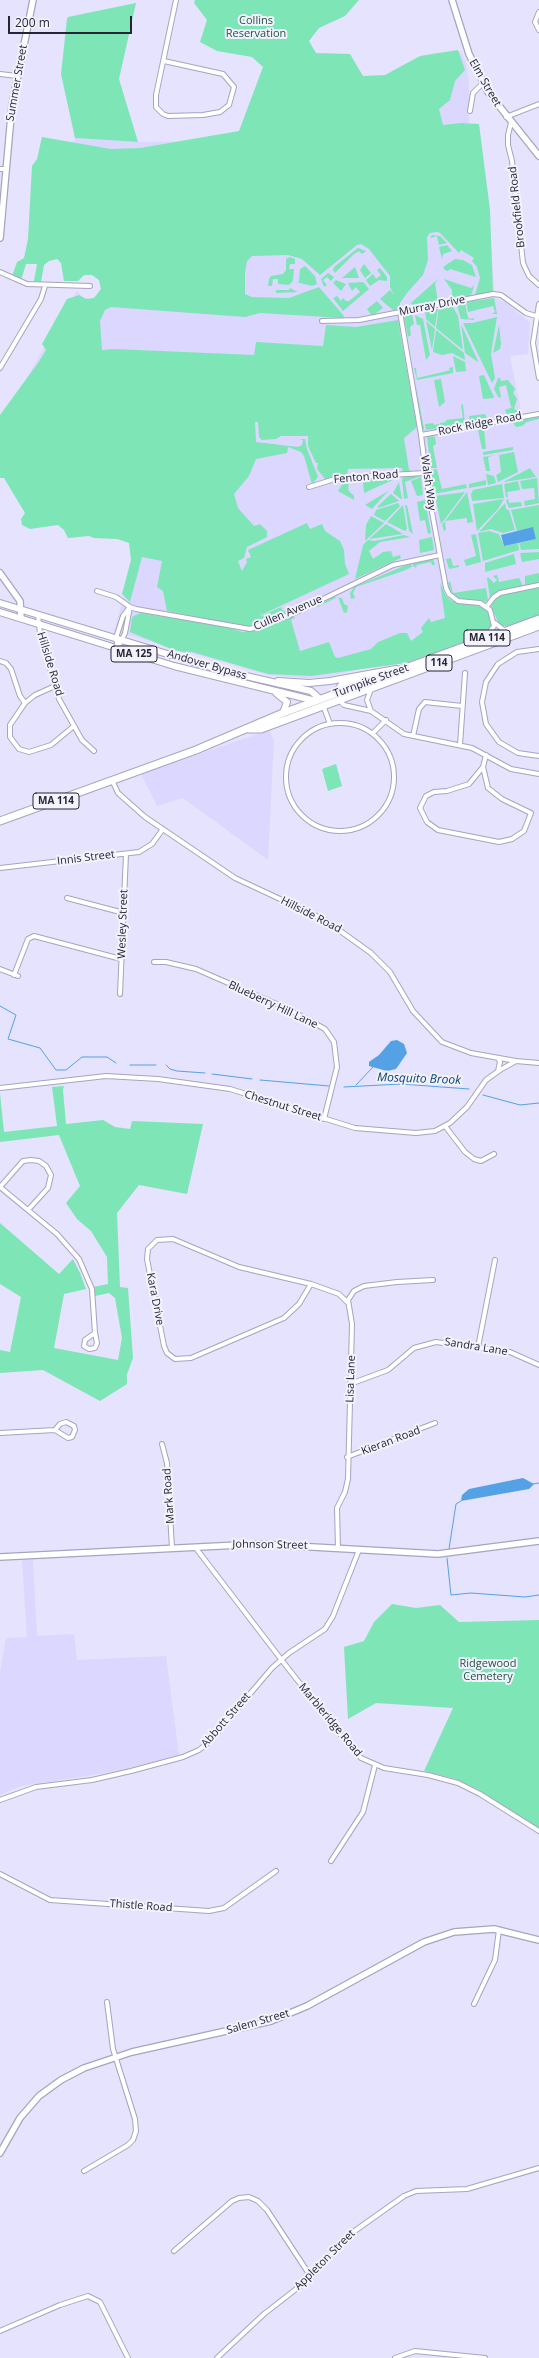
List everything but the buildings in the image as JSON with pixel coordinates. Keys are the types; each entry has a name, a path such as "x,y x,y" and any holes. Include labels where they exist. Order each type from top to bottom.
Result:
{"highway":[{"name":"Turnpike Street","path":"0,821 249,729 283,713 337,696 406,668 539,619"},
{"name":"Turnpike Street","path":"337,696 372,687 539,626"},
{"name":"Turnpike Street","path":"249,729 260,729 320,702"}],"main road":[{"name":"Andover Bypass","path":"0,603 220,670 311,692 320,702"},
{"name":"Andover Bypass","path":"0,612 37,622 174,666 320,702"},
{"name":"MA 125","path":"257,679 309,683 406,668"},
{"path":"337,696 341,685 381,672"},
{"path":"266,689 286,700 287,706 283,713"}],"street":[{"name":"Summer Street","path":"0,238 3,169 17,76 33,0"},
{"path":"164,61 223,74 234,87 230,105 214,114 163,114 156,107 155,101 176,0"},
{"name":"Elm Street","path":"452,0 464,43 483,83 506,117 539,156"},
{"path":"539,12 535,22 539,30"},
{"path":"0,74 17,76"},
{"path":"470,110 473,93 483,83"},
{"path":"506,117 539,104"},
{"name":"Brookfield Road","path":"511,123 508,135 508,145 512,161 523,263 529,276 539,286"},
{"path":"0,272 19,282 45,286 90,286"},
{"path":"0,368 41,299 45,286"},
{"name":"Murray Drive","path":"322,321 353,321 494,294 501,296 526,312 536,316"},
{"path":"539,304 536,316 533,353 539,378"},
{"name":"Walsh Way","path":"400,312 440,556 448,594 458,601 480,603 487,606"},
{"name":"Rock Ridge Road","path":"421,435 518,416 539,414"},
{"name":"Fenton Road","path":"309,487 338,478 426,473"},
{"name":"Cullen Avenue","path":"130,607 250,630 288,616 393,564 440,556"},
{"path":"0,573 18,596 22,610 20,618"},
{"path":"505,631 495,623 487,606 500,592 539,585"},
{"path":"97,591 116,597 130,607"},
{"path":"119,639 130,607"},
{"path":"118,648 123,616 130,607"},
{"name":"Hillside Road","path":"38,615 37,622 55,686 82,740 94,751"},
{"path":"485,638 495,623"},
{"path":"539,649 517,652 498,664 486,682 482,702 486,724 499,742 518,754 539,756"},
{"path":"0,661 8,664 20,696 25,702"},
{"path":"460,744 465,672"},
{"path":"55,686 35,695 25,702 13,720 9,731 12,742 19,749 29,752 44,748 57,741 74,726"},
{"path":"371,711 367,700 372,687"},
{"path":"337,696 344,704 371,711 404,734 460,744 478,750 511,770 539,774"},
{"path":"320,702 330,724"},
{"path":"413,736 419,708 425,702 462,706"},
{"path":"373,733 386,720"},
{"path":"330,724 354,724 373,733 382,741 390,758 394,777 390,796 386,805 374,819 354,829 334,830 314,823 299,810 292,801 286,779 289,760 299,742 306,736 330,724"},
{"path":"483,767 469,784 447,792 434,792 426,796 420,808 427,822 438,830 488,840 503,842 520,836 524,831 531,813 502,799 490,790 484,778 483,767 486,755"},
{"name":"Hillside Road","path":"112,780 118,792 125,800 163,829 243,883 312,913 358,942 386,967 413,1011 442,1042 463,1051 516,1061"},
{"name":"Innis Street","path":"0,868 126,854 149,847 163,829"},
{"name":"Wesley Street","path":"120,994 126,854"},
{"path":"67,898 124,913"},
{"path":"0,969 16,975 28,939 34,936 121,959"},
{"name":"Blueberry Hill Lane","path":"154,962 179,964 201,971 295,1012 325,1029 334,1042 337,1066 324,1119"},
{"path":"498,1058 500,1062 498,1071"},
{"path":"516,1061 539,1062"},
{"name":"Chestnut Street","path":"0,1088 96,1076 134,1076 220,1087 303,1110 324,1119 355,1128 400,1133 428,1132 445,1126 457,1118 486,1080 516,1061"},
{"path":"445,1126 465,1152 474,1159 481,1161 494,1154"},
{"path":"28,1210 48,1188 51,1175 46,1166 39,1161 23,1161 0,1187 57,1234 79,1259 92,1289 95,1333"},
{"name":"Kara Drive","path":"311,1284 299,1304 284,1318 218,1348 181,1360 171,1357 164,1346 147,1259 148,1249 156,1240 173,1239 239,1267 311,1284 339,1294 347,1302"},
{"path":"478,1347 495,1260"},
{"path":"347,1302 354,1291 364,1286 433,1280"},
{"name":"Lisa Lane","path":"338,1548 336,1513 347,1487 352,1324 347,1302"},
{"name":"Sandra Lane","path":"350,1384 388,1370 410,1350 422,1344 442,1342 510,1352 539,1365"},
{"path":"0,1433 55,1430 68,1438 72,1437 75,1430 74,1426 66,1422 60,1424 55,1430"},
{"name":"Kieran Road","path":"347,1457 435,1423"},
{"name":"Mark Road","path":"162,1444 167,1464 172,1548"},
{"name":"Johnson Street","path":"0,1557 194,1546 270,1544 438,1554 539,1541"},
{"name":"Marbleridge Road","path":"194,1546 281,1660 355,1753 375,1765 428,1775 458,1783 480,1794 539,1831"},
{"name":"Abbott Street","path":"0,1800 21,1791 131,1771 193,1754 209,1742 251,1691 281,1660 320,1634 329,1625 359,1550"},
{"path":"331,1861 363,1812 375,1765"},
{"name":"Thistle Road","path":"0,1874 50,1900 209,1911 224,1908 276,1871"},
{"name":"Salem Street","path":"0,2153 20,2118 50,2087 72,2073 116,2057 271,2021 307,2006 424,1942 454,1932 476,1929 499,1930 539,1940"},
{"path":"474,2004 495,1960 499,1930"},
{"path":"84,2171 128,2145 133,2140 136,2131 135,2119 116,2057 107,2002"},
{"name":"Appleton Street","path":"217,2358 264,2314 311,2277 349,2234 410,2193 466,2189 539,2168"},
{"path":"174,2251 232,2201 239,2198 249,2197 258,2201 268,2210 311,2277"},
{"path":"0,2331 60,2305 88,2296 100,2302 128,2358"},
{"path":"395,2358 415,2351 485,2358"}],"shaded area":[{"path":"461,51 466,63 469,83 469,126 488,208 495,298 507,303 530,323 528,354 510,356 523,420 539,417 539,612 390,663 330,676 305,678 268,675 114,631 160,464 0,424 77,291 82,297 90,299 97,296 101,289 99,280 92,275 84,275 78,281 64,281 72,141 75,142 75,138 138,142 197,141 242,135 355,91 421,57 435,53"},
{"path":"269,730 274,741 268,860 183,798 157,806 141,774"},
{"path":"22,1560 33,1560 37,1636 74,1634 77,1660 166,1656 179,1755 119,1771 21,1786 0,1795 0,1673 6,1638 27,1637"}],"green space":[{"name":"Collins Reservation","path":"195,0 359,0 345,16 319,28 309,41 316,53 350,54 363,76 385,75 420,56 458,50 465,70 455,81 450,100 439,109 443,125 461,123 479,124 490,210 493,293 475,295 480,278 477,267 472,261 474,258 461,250 459,253 440,233 437,232 430,233 427,237 428,260 423,275 400,303 399,310 394,311 380,299 390,290 394,295 390,287 390,276 369,249 361,244 357,245 320,275 302,259 288,255 252,256 247,261 245,273 245,294 252,297 289,298 319,287 344,316 343,318 260,313 245,317 111,307 105,310 100,321 102,350 114,349 254,355 256,342 323,346 326,325 356,327 398,320 417,427 404,438 409,470 412,472 403,472 402,468 348,469 347,477 336,476 326,480 317,469 318,463 316,463 308,446 308,436 281,436 276,439 262,440 259,437 258,422 255,422 256,442 298,447 302,445 303,440 299,439 305,439 307,449 318,477 312,484 304,456 301,452 288,447 287,453 256,459 249,476 234,494 238,508 254,526 260,524 267,531 267,537 247,547 244,558 238,561 242,571 247,562 246,559 251,557 248,550 307,523 310,529 322,524 325,531 340,541 344,550 345,564 349,574 261,615 259,610 261,616 281,607 283,611 286,610 286,615 247,627 167,611 163,591 157,587 162,561 142,557 130,602 122,594 131,560 129,543 117,539 94,538 89,536 68,538 64,530 58,525 30,529 22,525 21,519 25,513 4,478 0,478 0,415 46,350 42,344 67,299 79,295 86,299 94,298 101,289 99,280 92,275 84,275 78,281 64,281 61,263 57,259 49,261 44,265 41,282 34,281 37,264 26,264 21,280 12,276 17,262 24,258 28,239 32,166 37,159 42,137 111,149 140,148 239,131 263,67 252,57 217,51 200,42 207,20 194,3"},
{"path":"136,3 119,79 138,142 75,138 61,74 67,19 68,17"},
{"path":"432,235 440,236 447,243 439,245 437,236 430,238"},
{"path":"447,245 452,251 443,254 442,259 439,247"},
{"path":"358,248 366,251 362,254 359,251 354,254 335,273 333,270 334,267"},
{"path":"290,257 295,259 295,264 290,264 289,269 294,269 293,281 289,285 278,284 278,279 273,279 272,286 268,286 271,276 283,274 286,270 286,259"},
{"path":"455,259 463,260 472,265 476,277 450,269 448,271 445,270 443,267"},
{"path":"364,264 371,273 365,278 360,270"},
{"path":"305,266 315,276 317,284 312,286 296,282 299,282 300,269"},
{"path":"355,267 359,278 342,278"},
{"path":"380,268 387,277 387,281 379,280 370,286 366,280 373,274 376,279 381,275 377,270"},
{"path":"328,273 334,277 331,281 327,277 323,280 327,285 324,287 321,279"},
{"path":"439,278 435,283 438,302 421,303 421,306 413,307 411,303"},
{"path":"444,279 471,288 474,285 472,293 469,297 452,298 452,290"},
{"path":"336,280 346,284 341,291 333,283"},
{"path":"363,282 369,289 343,311 333,298 337,296 341,301 343,298 346,301 349,301 360,292 356,287 352,291 348,283"},
{"path":"290,288 298,292 276,293 276,290 289,290"},
{"path":"494,298 497,314 492,314 495,312 493,306 468,312 466,302"},
{"path":"377,301 383,308 372,316 367,309"},
{"path":"465,303 469,319 474,318 474,320 461,319 457,306"},
{"path":"452,305 458,316 463,350 436,328 439,307"},
{"path":"438,309 435,327 426,319 425,311"},
{"path":"412,314 414,324 410,327 411,335 408,337 404,317"},
{"path":"415,315 423,319 430,355 426,360 420,325 417,325"},
{"path":"497,317 491,354 495,378 492,383 463,323 472,323"},
{"path":"426,321 435,329 432,350"},
{"path":"461,324 478,361 478,362 465,353"},
{"path":"499,325 501,344 500,349 493,353"},
{"path":"436,330 464,353 465,360 452,353 442,355 433,352"},
{"path":"453,356 465,362 466,371 456,372"},
{"path":"453,367 453,373 417,380 414,368 416,368 417,378 447,371 450,370 449,368"},
{"path":"484,375 494,398 483,399 479,376"},
{"path":"498,378 500,378 501,381 508,380 515,389 513,393 517,399 514,409 522,413 517,412 517,414 509,415 506,413 505,410 513,407 511,407 506,385 499,387 501,397 499,398 494,389"},
{"path":"441,379 445,402 439,407 434,380"},
{"path":"416,384 423,424 425,432 422,427"},
{"path":"463,404 465,424 441,428 440,423 446,422 446,420 463,418 461,405"},
{"path":"485,414 487,418 470,422 469,416"},
{"path":"539,415 539,419 527,422 522,426 516,427 512,421"},
{"path":"433,423 434,425 439,424 440,428 426,430 425,424"},
{"path":"484,429 486,449 482,449 478,430"},
{"path":"427,437 435,437 436,444 433,446 437,468 431,468"},
{"path":"513,447 513,450 483,455 483,452"},
{"path":"514,452 518,472 498,482 496,475 501,472 499,455"},
{"path":"496,455 488,457 490,471 486,471 483,457"},
{"path":"530,468 536,477 504,482 505,481"},
{"path":"437,469 442,489 466,484 467,488 433,494 430,470"},
{"path":"486,474 494,476 496,483 488,485"},
{"path":"404,476 421,476 405,482 408,498 404,499 402,479"},
{"path":"421,477 423,495 417,496 411,481"},
{"path":"365,478 397,478 364,493 363,482"},
{"path":"537,478 539,503 525,506 524,501 535,499 534,488 522,489 520,481"},
{"path":"345,480 349,482 348,490 354,496 354,500 338,491"},
{"path":"486,480 486,485 469,488 469,484"},
{"path":"518,481 520,490 507,492 508,497 506,497 504,484"},
{"path":"399,482 402,499 393,493"},
{"path":"502,484 504,498 472,501 471,494 473,490"},
{"path":"388,491 372,509 365,505"},
{"path":"465,492 448,515 441,524 435,496"},
{"path":"467,492 473,522 467,523 467,518 445,521"},
{"path":"391,494 399,501 378,508 378,506"},
{"path":"508,498 509,503 521,502 522,506 509,508 506,501"},
{"path":"504,499 498,509 477,531 473,504"},
{"path":"425,500 431,533 428,534 425,520 420,521 417,502"},
{"path":"398,503 400,506 385,521 374,515 376,510"},
{"path":"505,503 506,509 509,510 515,530 503,533 491,529 479,532"},
{"path":"403,505 407,529 405,531 387,522"},
{"path":"405,505 407,505 413,534 409,531"},
{"path":"539,505 539,549 521,550 519,543 536,539 533,528 517,531 511,510"},
{"path":"371,516 384,523 365,541 366,525"},
{"path":"445,521 446,530 444,531 442,525"},
{"path":"386,524 403,534 369,539"},
{"path":"489,531 499,534 504,546 518,543 519,550 483,561 478,533"},
{"path":"476,534 481,562 466,566 464,560 476,556 471,535"},
{"path":"404,535 410,537 380,542 369,551 373,559 383,552 391,551 393,557 400,555 401,558 355,579 363,545 368,540 375,541"},
{"path":"432,537 434,550 420,553 419,540"},
{"path":"539,552 539,559 522,562 520,553"},
{"path":"514,554 516,564 485,572 485,563"},
{"path":"451,558 453,566 459,565 459,567 449,569 446,559"},
{"path":"433,559 435,565 432,565 431,562 417,565 416,568 413,566 413,562"},
{"path":"411,563 412,567 403,571 356,587 353,593 355,598 351,599 350,593 354,587"},
{"path":"539,573 539,583 525,586 525,576"},
{"path":"497,575 499,582 519,578 523,586 501,591 490,598 487,578 488,577 494,583 497,580 493,576"},
{"path":"450,581 453,593 486,588 488,600 486,602 457,598 449,589 448,583"},
{"path":"440,583 446,596 452,601 480,606 486,609 489,613 492,627 489,634 406,663 311,676 268,674 192,652 187,653 171,649 130,632 132,617 140,613 223,626 243,632 263,628 293,616 295,618 291,620 300,651 329,642 335,657 338,658 371,649 378,642 400,633 407,633 411,641 423,632 421,628 429,618 431,622 445,618"},
{"path":"539,587 539,615 509,626 499,624 491,606 493,600 502,594"},
{"path":"337,597 317,607 316,606"},
{"path":"338,598 342,598 344,604 348,606 347,612 344,613"},
{"path":"336,764 342,786 328,791 322,769"},
{"path":"64,1086 63,1090 66,1124 103,1120 115,1127 130,1129 132,1121 203,1124 187,1194 139,1185 117,1213 120,1287 128,1288 133,1358 127,1374 127,1384 100,1401 43,1370 0,1373 0,1350 10,1352 21,1297 0,1284 0,1223 59,1274 73,1259 80,1273 86,1289 64,1294 54,1348 118,1360 122,1338 115,1298 109,1293 95,1296 93,1287 108,1284 107,1257 91,1231 77,1219 66,1203 80,1186 59,1135 0,1142 0,1093 4,1132 57,1126 52,1087"},
{"name":"Ridgewood Cemetery","path":"392,1604 416,1608 440,1605 459,1622 539,1620 539,1828 477,1789 455,1779 424,1771 453,1708 376,1703 348,1719 344,1647 364,1641 374,1622"}],"water":[{"path":"533,527 536,539 504,546 501,535"},
{"path":"397,1040 404,1044 407,1053 396,1069 387,1071 369,1066 369,1062 379,1055 391,1041"},
{"path":"523,1478 534,1484 529,1489 461,1501 462,1495 469,1489"}],"waterway":[{"name":"Mosquito Brook","path":"0,1006 16,1015 8,1039 40,1048 56,1070 66,1070 82,1057 107,1057 116,1063"},
{"name":"Mosquito Brook","path":"130,1065 156,1065"},
{"name":"Mosquito Brook","path":"166,1065 170,1069 177,1071 205,1073"},
{"path":"356,1085 373,1067"},
{"name":"Mosquito Brook","path":"212,1074 252,1079"},
{"name":"Mosquito Brook","path":"260,1080 329,1086"},
{"name":"Mosquito Brook","path":"344,1087 401,1084 469,1089"},
{"name":"Mosquito Brook","path":"483,1095 520,1105 539,1103"},
{"path":"533,1484 539,1483"},
{"path":"449,1549 456,1504 461,1501"},
{"path":"447,1558 451,1595 471,1593 525,1597 539,1595"}]}
